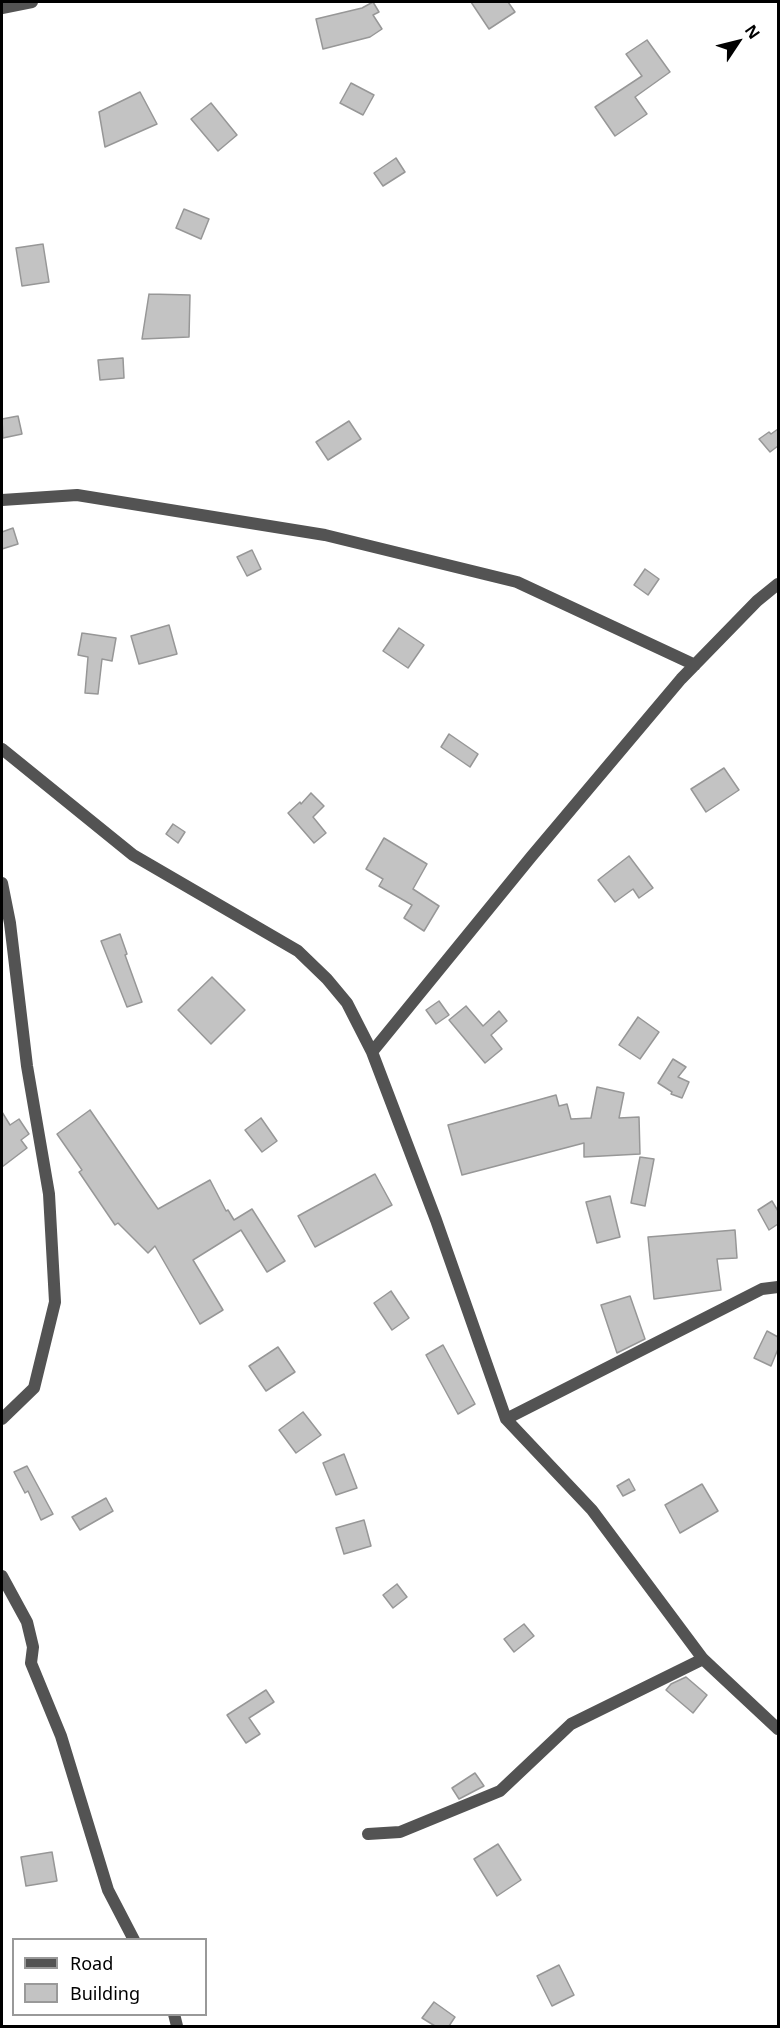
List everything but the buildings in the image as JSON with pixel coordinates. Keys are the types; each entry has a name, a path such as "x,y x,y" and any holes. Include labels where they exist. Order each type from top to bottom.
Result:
{"street":[{"path":"2,8 32,2"},
{"path":"2,500 77,495 336,537 516,582 695,665"},
{"path":"372,1052 523,865 681,679 758,601 778,584"},
{"path":"2,750 133,855 298,951 347,1003 372,1052 436,1220 506,1419 592,1510 703,1659 778,1729"},
{"path":"2,883 10,923 27,1065 49,1194 55,1302 34,1388 2,1419"},
{"path":"506,1419 762,1289 778,1287"},
{"path":"2,1576 27,1622 33,1647 31,1663 61,1736 108,1890 133,1938"},
{"path":"368,1834 400,1832 500,1791 571,1724 703,1659"}]}
